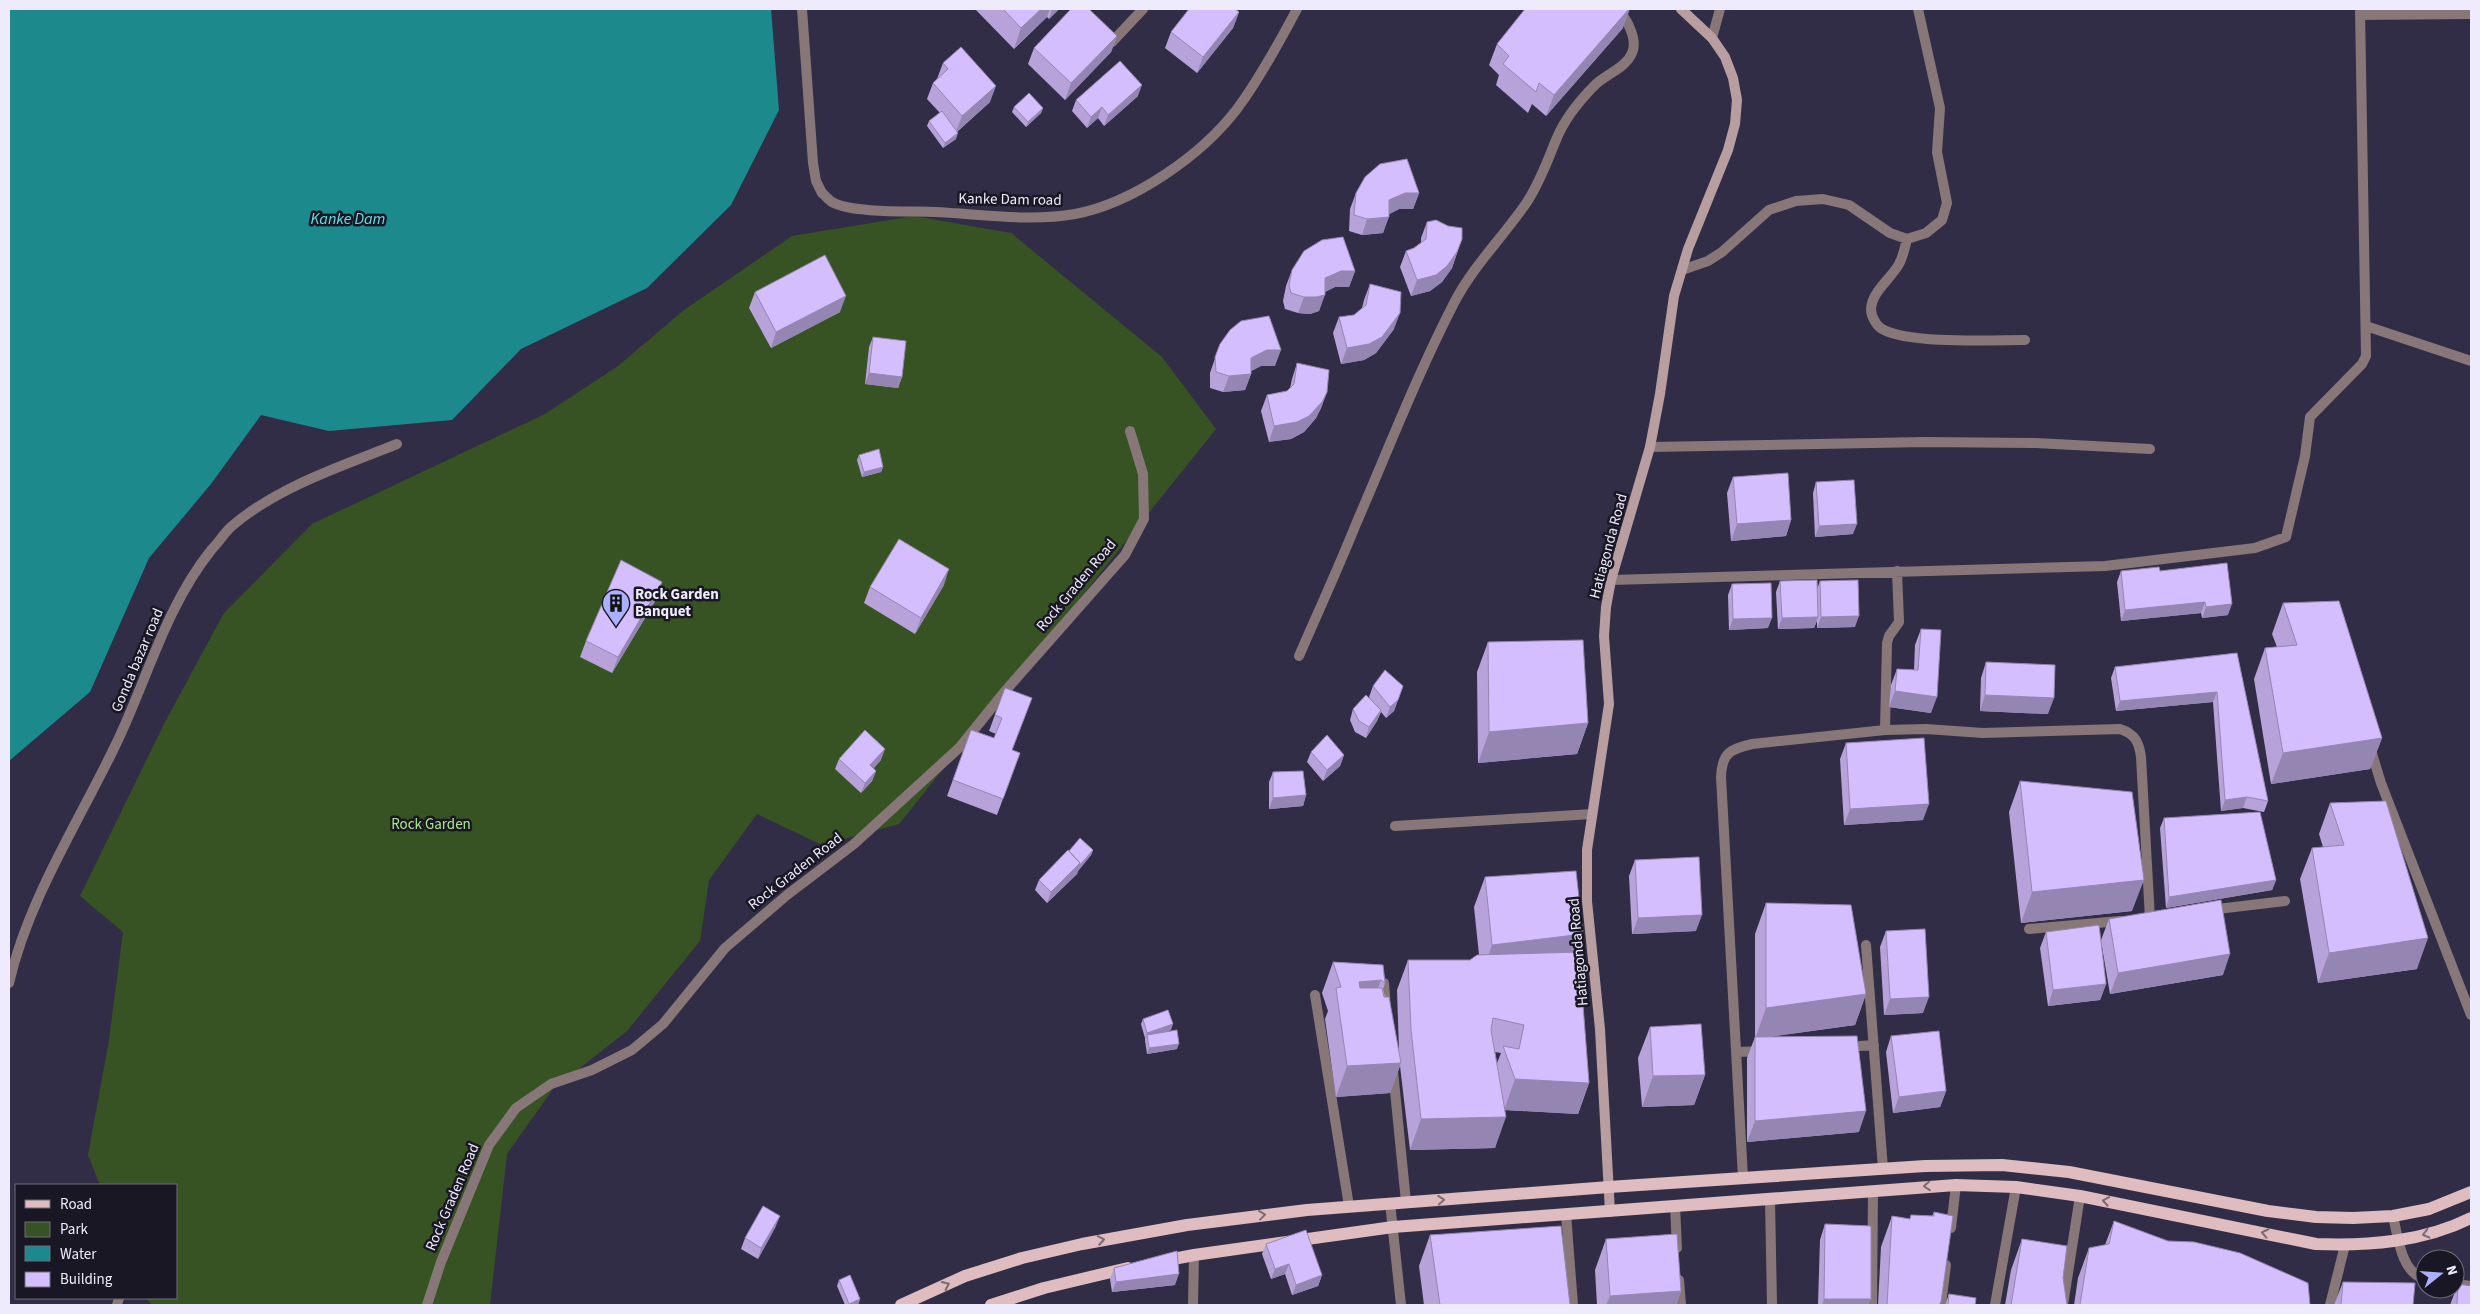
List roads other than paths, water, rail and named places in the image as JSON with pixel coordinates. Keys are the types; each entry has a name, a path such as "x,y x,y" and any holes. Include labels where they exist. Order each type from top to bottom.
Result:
{"main road":[{"path":"901,1305 965,1276 1022,1258 1082,1244 1187,1225 1349,1206 1610,1187 1960,1164 2002,1165 2069,1172 2268,1211 2316,1217 2392,1216 2430,1209 2471,1192"},
{"path":"996,1304 1044,1288 1194,1255 1394,1227 1956,1185 2016,1187 2080,1196 2316,1244 2345,1245 2399,1241 2432,1233 2471,1218"}],"street":[{"name":"Kanke Dam road","path":"802,9 813,163 816,181 822,193 833,202 848,207 1036,217 1073,214 1105,206 1143,188 1215,134 1237,109 1297,9"},
{"path":"1112,42 1143,9"},
{"path":"1299,656 1356,526 1412,389 1455,300 1502,233 1527,202 1545,171 1556,139 1574,109 1596,84 1622,65 1632,53 1633,37 1622,13 1617,9"},
{"name":"Hatiagonda Road","path":"1610,1212 1600,1029 1588,901 1587,850 1608,712 1608,666 1604,636 1611,580 1650,447 1660,394 1674,296 1736,124 1737,100 1733,78 1725,57 1712,38 1681,9"},
{"path":"1712,38 1720,9"},
{"path":"1682,270 1708,261 1722,252 1769,210 1796,201 1823,199 1849,205 1890,233 1907,239 1926,233 1942,220 1947,203 1937,152 1940,108 1918,9"},
{"path":"1611,580 2105,566 2255,548 2281,540 2289,531 2305,456 2310,417 2365,361 2366,326 2360,12 2471,14"},
{"path":"1907,239 1900,263 1876,294 1871,310 1875,323 1884,330 1904,335 1940,339 2025,340"},
{"path":"2366,326 2471,361"},
{"name":"Rock Graden Road","path":"427,1305 441,1262 489,1146 516,1108 551,1084 592,1070 632,1050 663,1024 725,948 787,895 854,844 960,747 1006,690 1125,555 1144,519 1143,474 1130,431"},
{"path":"1650,447 1925,442 2036,443 2150,449"},
{"name":"Gonda bazar road","path":"9,983 30,920 53,869 132,710 178,600 203,561 231,527 282,490 397,444"},
{"path":"1885,730 1886,643 1888,636 1900,622 1897,571"},
{"path":"1743,1178 1722,764 1727,753 1738,747 1885,730 1926,729 1983,733 2120,729 2129,732 2136,737 2140,745 2145,919 2029,929"},
{"path":"2366,736 2381,783 2471,1015"},
{"path":"1396,826 1592,814"},
{"path":"2198,912 2285,901"},
{"path":"1866,945 1883,1169"},
{"path":"1384,983 1388,1021"},
{"path":"1315,995 1349,1206"},
{"path":"1835,1047 1874,1045"},
{"path":"1737,1052 1776,1050"},
{"path":"1391,1059 1406,1202"},
{"path":"1941,1305 1956,1185"},
{"path":"1995,1305 2016,1187"},
{"path":"1872,1305 1873,1192"},
{"path":"2063,1305 2080,1196"},
{"path":"1770,1199 1772,1305"},
{"path":"1390,1203 1394,1227 1400,1305"},
{"path":"1675,1206 1681,1305"},
{"path":"1566,1214 1572,1305"},
{"path":"2392,1216 2410,1270 2415,1274"},
{"path":"2330,1305 2345,1245"},
{"path":"1193,1305 1194,1255"}],"water":[{"name":"Kanke Dam","path":"9,9 771,9 779,110 731,205 647,288 521,349 452,420 329,431 261,415 211,484 149,558 90,692 9,761"}],"place":[{"name":"Rock Garden Banquet","path":"616,627"}],"park label":[{"name":"Rock Garden","path":"431,824"}]}
